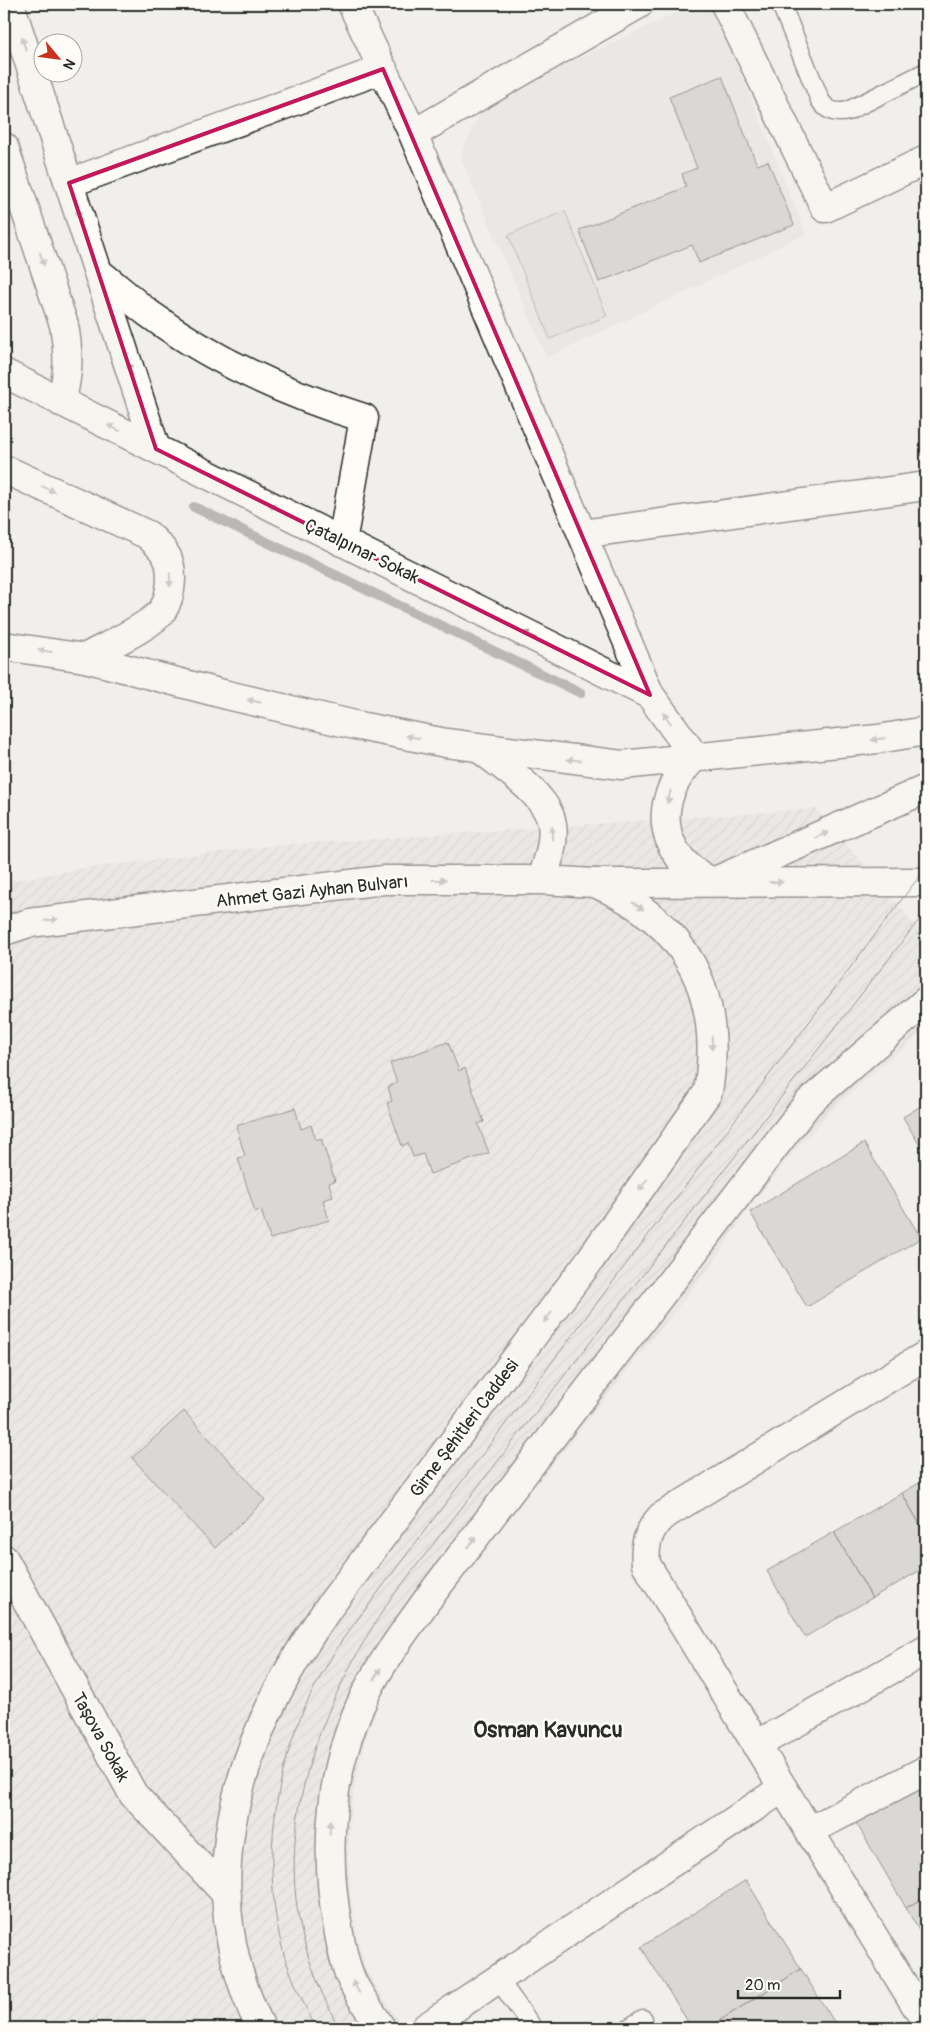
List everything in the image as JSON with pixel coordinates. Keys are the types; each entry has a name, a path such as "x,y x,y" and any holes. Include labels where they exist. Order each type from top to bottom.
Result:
{"street":[{"path":"10,4 156,449"},
{"path":"352,4 413,134 650,695"},
{"path":"413,134 639,4"},
{"path":"724,4 825,208 926,160"},
{"path":"69,183 383,69"},
{"path":"4,146 64,325 69,356 67,381 61,402"},
{"path":"98,272 148,313 197,346 286,391 364,418 342,542"},
{"name":"Çatalpınar Sokak","path":"4,373 650,695 696,757"},
{"path":"4,469 148,535 165,553 171,583 162,612 149,622 85,658"},
{"path":"582,534 926,486"},
{"path":"4,646 85,658 227,695 359,726 446,743 622,765 878,740 926,731"},
{"path":"479,748 530,790 544,804 549,813 553,836 551,850 541,880"},
{"path":"696,757 684,768 674,782 668,796 666,828 671,843 683,862 700,876 713,882 926,789"},
{"name":"Ahmet Gazi Ayhan Bulvarı","path":"4,931 29,923 384,880 541,880 595,883 926,882"},
{"name":"Girne Şehitleri Caddesi","path":"262,2028 252,2010 239,1971 230,1932 227,1858 231,1822 240,1786 265,1714 304,1642 590,1260 708,1092 712,1058 710,1017 704,993 694,970 680,947 656,920 642,908 619,894 595,883"},
{"path":"381,2028 352,1982 333,1904 330,1864 330,1826 335,1787 354,1719 368,1690 384,1662 430,1596 808,1104 926,1001"},
{"path":"926,1355 661,1517 653,1526 645,1550 646,1564 926,2022"},
{"name":"Taşova Sokak","path":"4,1559 133,1794 227,1895"},
{"path":"756,1745 926,1650"},
{"path":"809,1830 926,1770"},
{"path":"425,2028 783,1788"}],"lane":[{"path":"781,4 820,100 825,107 832,111 840,113 848,111 926,72"},
{"path":"498,1979 533,2028"}],"highlighted area":[{"path":"383,69 650,695 156,449 69,183"}],"shaded area":[{"path":"695,4 713,4 806,234 547,358 460,156 485,103"},
{"path":"565,211 607,316 550,339 508,235"},
{"path":"816,809 926,938 926,1029 833,1109 788,1158 747,1211 710,1267 463,1576 437,1605 394,1669 378,1704 365,1740 350,1816 348,1856 350,1895 356,1933 366,1971 403,2028 4,2028 4,882 86,868 270,846"}],"building":[{"path":"722,76 757,165 768,161 794,225 699,263 692,245 599,282 579,230 686,187 682,174 697,168 669,97"},
{"path":"448,1042 459,1071 465,1068 484,1122 478,1124 489,1153 430,1174 423,1154 413,1157 408,1143 402,1146 387,1103 392,1101 388,1087 397,1083 390,1063"},
{"path":"926,1103 926,1156 903,1117"},
{"path":"295,1108 301,1129 311,1125 316,1140 321,1138 335,1181 329,1183 333,1197 323,1200 329,1220 270,1239 261,1210 255,1212 238,1158 245,1156 236,1126"},
{"path":"864,1143 921,1238 807,1307 750,1212"},
{"path":"184,1411 265,1500 215,1548 132,1458"},
{"path":"926,1479 926,1535 902,1493"},
{"path":"902,1493 926,1535 926,1567 872,1598 834,1532"},
{"path":"834,1532 872,1598 805,1637 767,1571"},
{"path":"926,1777 926,1896 906,1908 854,1819"},
{"path":"746,1880 801,1969 708,2028 692,2028 641,1947"},
{"path":"926,1896 926,1943 906,1908"},
{"path":"801,1969 838,2028 708,2028"}],"waterway":[{"path":"194,507 581,693"}],"tram line":[{"path":"316,2028 302,2000 283,1951 273,1892 272,1862 273,1832 283,1773 301,1716 315,1687 342,1640 915,882 926,870"},
{"path":"339,2028 317,1982 306,1949 298,1916 294,1859 297,1820 305,1781 331,1705 349,1669 389,1601 926,911"}],"district":[{"name":"Osman Kavuncu","path":"548,1729"}]}
